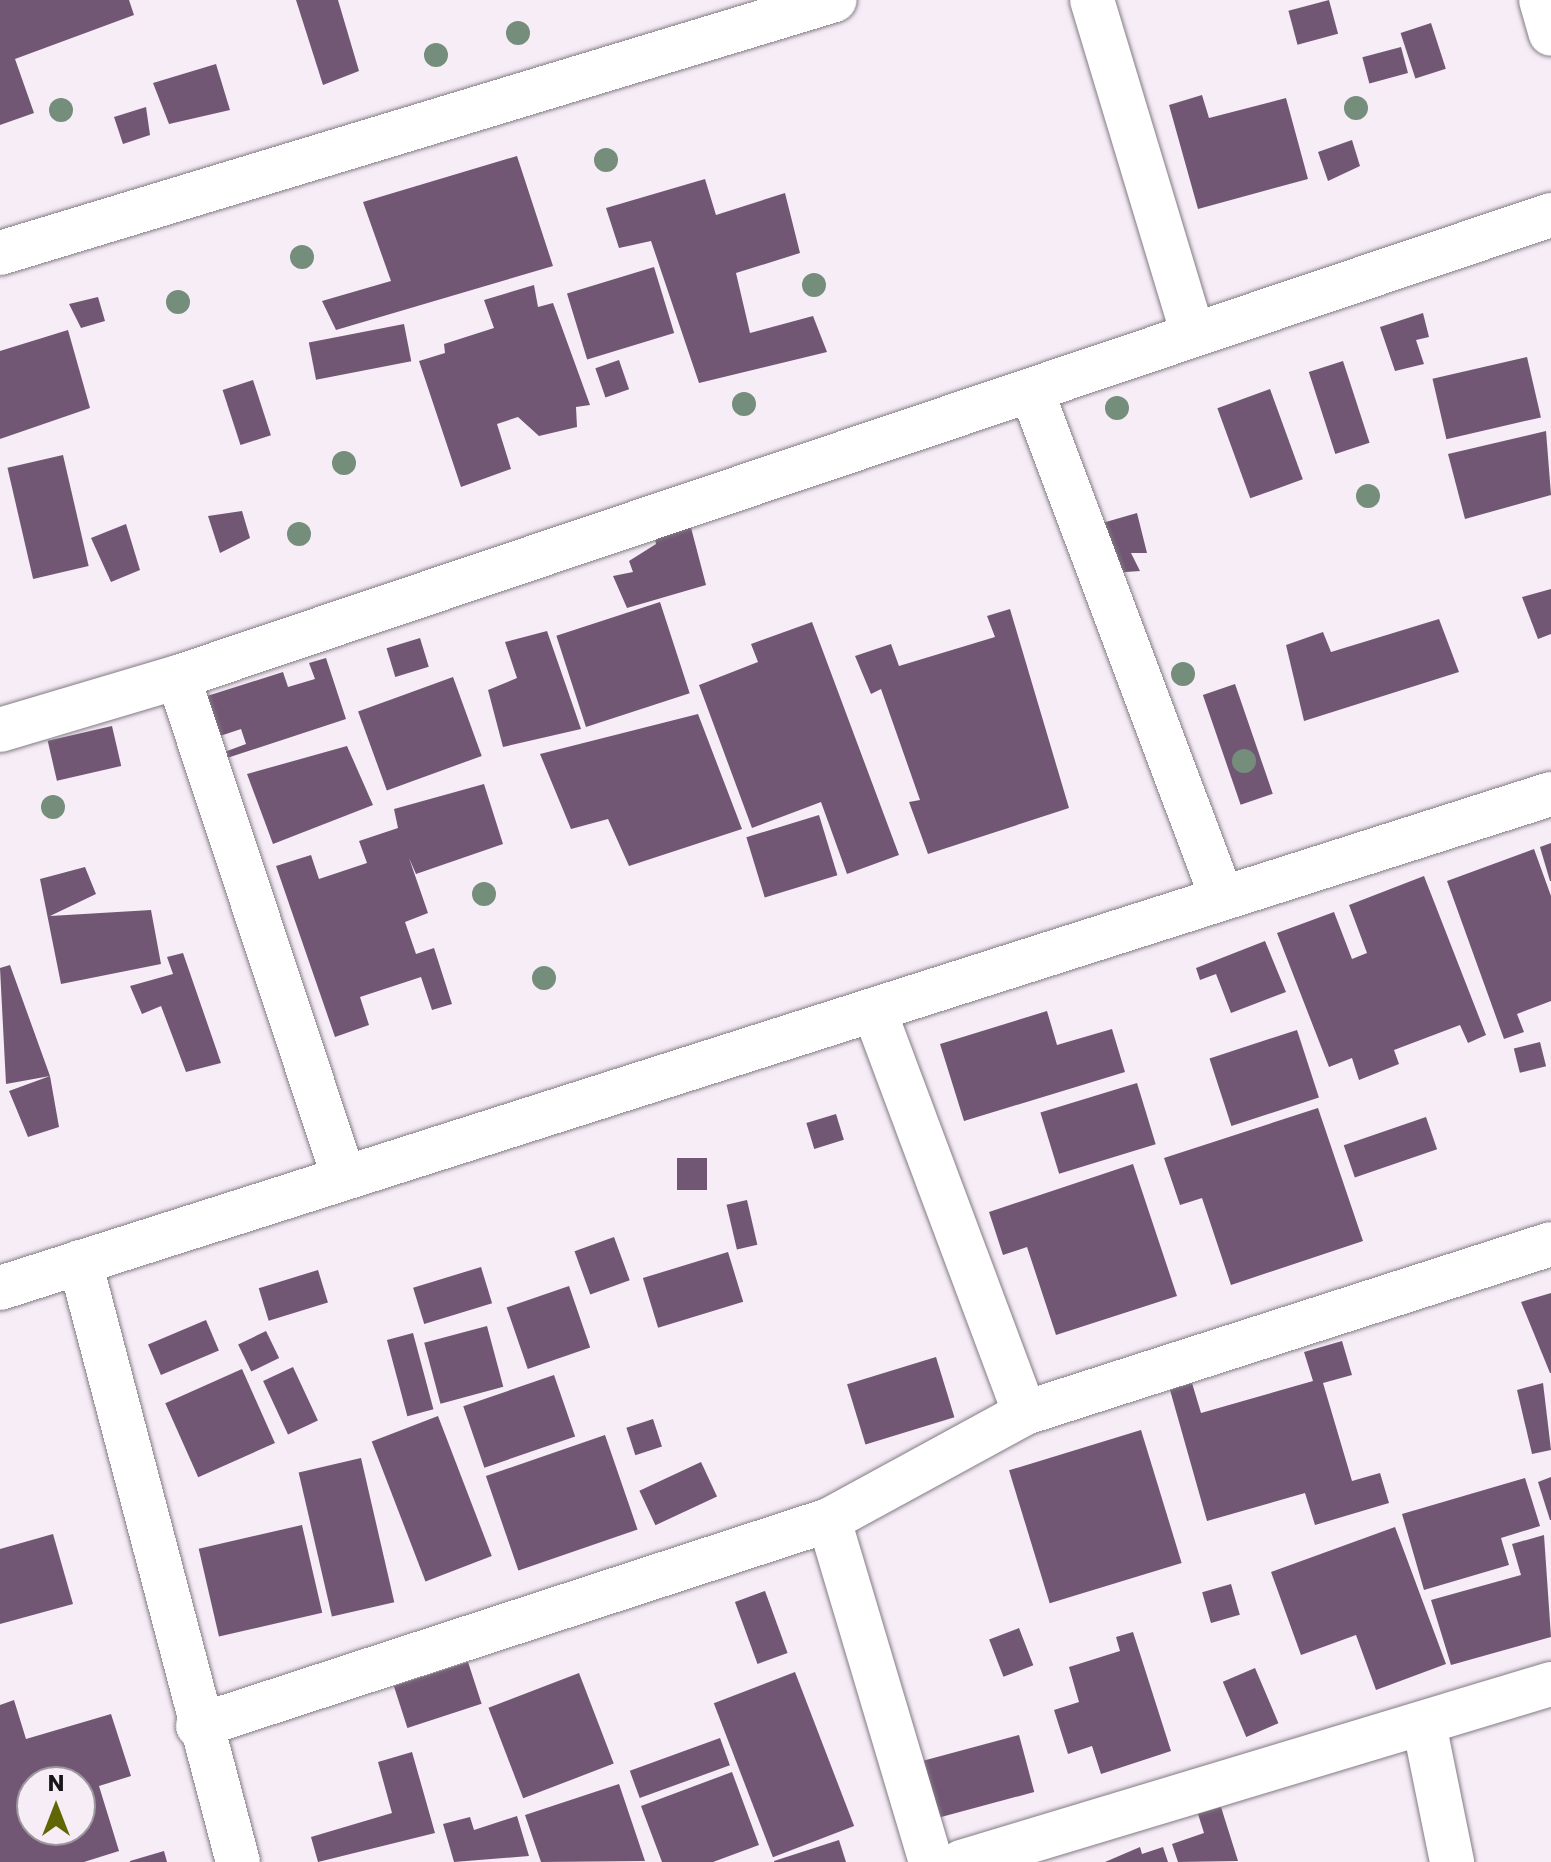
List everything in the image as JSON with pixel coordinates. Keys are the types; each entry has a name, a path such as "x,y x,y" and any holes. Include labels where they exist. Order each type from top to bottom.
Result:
{"street":[{"path":"0,253 835,0"},
{"path":"1092,0 1192,332"},
{"path":"1541,0 1551,34"},
{"path":"1,727 178,677 1032,392 1192,332 1551,215"},
{"path":"1032,392 1222,898"},
{"path":"178,677 344,1178"},
{"path":"0,1288 1551,794"},
{"path":"874,1010 1025,1413"},
{"path":"198,1726 829,1520 1025,1413 1551,1244"},
{"path":"80,1262 198,1726 238,1862"},
{"path":"829,1520 931,1862"},
{"path":"961,1862 1551,1684"},
{"path":"1424,1724 1452,1862"}],"building":[{"path":"0,0 129,0 134,15 15,59 34,113 0,125"},
{"path":"296,0 338,0 359,71 323,85"},
{"path":"1329,0 1338,34 1297,45 1288,11"},
{"path":"1431,23 1446,69 1415,79 1401,33"},
{"path":"1401,47 1408,73 1369,83 1362,57"},
{"path":"216,64 230,110 169,124 153,83"},
{"path":"1202,95 1209,118 1286,98 1308,179 1198,209 1169,105"},
{"path":"146,107 150,135 123,144 114,117"},
{"path":"1352,140 1360,166 1328,181 1318,152"},
{"path":"517,156 553,266 336,330 322,301 391,281 363,202"},
{"path":"705,179 716,215 785,193 800,253 736,273 750,333 813,316 827,352 699,383 651,241 619,248 606,208"},
{"path":"654,267 674,333 587,360 567,294"},
{"path":"534,285 538,307 553,303 590,405 576,407 577,427 539,436 518,417 497,424 511,469 461,487 419,361 445,353 444,344 494,328 484,300"},
{"path":"98,297 105,321 81,328 69,304"},
{"path":"1423,313 1429,337 1416,340 1424,364 1395,371 1380,327"},
{"path":"404,324 411,361 316,380 309,343"},
{"path":"68,330 90,408 0,439 0,351"},
{"path":"1527,357 1541,417 1446,439 1432,379"},
{"path":"619,360 629,389 605,397 595,368"},
{"path":"1343,361 1370,443 1335,454 1309,372"},
{"path":"253,380 271,435 240,445 223,390"},
{"path":"1270,389 1303,479 1250,498 1217,408"},
{"path":"1546,431 1551,495 1465,519 1448,454"},
{"path":"63,455 89,566 33,579 7,468"},
{"path":"242,511 250,538 220,553 208,516"},
{"path":"1137,513 1147,553 1131,553 1140,571 1112,573 1092,526"},
{"path":"689,520 706,585 627,608 613,576 633,572 629,561 656,544 653,531"},
{"path":"126,524 140,570 111,582 91,538"},
{"path":"1551,589 1551,634 1538,639 1522,597"},
{"path":"660,602 690,693 586,727 556,636"},
{"path":"1010,609 1069,808 928,854 909,802 920,800 881,689 871,694 855,656 891,644 899,666 995,637 987,616"},
{"path":"1439,619 1459,672 1304,721 1286,645 1323,632 1331,652"},
{"path":"812,622 899,855 847,874 821,802 752,828 699,685 758,662 751,644"},
{"path":"547,631 581,729 503,747 488,690 517,678 505,642"},
{"path":"420,638 429,667 395,677 387,648"},
{"path":"326,658 346,719 221,760 219,754 246,744 241,729 217,737 204,697 283,672 288,687 315,679 309,663"},
{"path":"453,677 482,756 387,790 358,712"},
{"path":"1235,684 1273,794 1241,805 1203,695"},
{"path":"698,714 742,829 629,866 608,819 571,829 540,754"},
{"path":"112,726 121,766 57,781 48,741"},
{"path":"347,746 373,805 273,844 247,774"},
{"path":"484,784 503,844 416,874 409,858 428,913 405,922 416,954 434,948 452,1004 432,1010 421,977 360,997 369,1025 335,1037 276,866 311,855 319,879 367,863 359,841 398,828 394,809"},
{"path":"819,815 837,875 765,897 746,837"},
{"path":"1551,843 1551,881 1550,881 1540,847"},
{"path":"1534,849 1551,896 1551,1001 1517,1014 1524,1032 1504,1039 1447,881"},
{"path":"85,867 96,894 50,916 151,910 161,964 61,984 40,879"},
{"path":"1424,876 1486,1035 1468,1043 1460,1025 1394,1050 1399,1064 1359,1080 1352,1058 1329,1067 1277,933 1334,912 1352,959 1367,953 1349,905"},
{"path":"1265,941 1286,992 1231,1013 1216,974 1200,980 1196,968"},
{"path":"183,953 221,1063 186,1072 161,1006 142,1014 130,986 173,974 167,957"},
{"path":"10,965 50,1076 6,1084 0,968"},
{"path":"1047,1011 1057,1045 1112,1029 1125,1072 964,1121 940,1044"},
{"path":"1297,1030 1319,1098 1231,1126 1210,1058"},
{"path":"1540,1042 1546,1066 1520,1073 1514,1049"},
{"path":"50,1076 59,1127 28,1137 9,1091"},
{"path":"1137,1083 1156,1144 1059,1174 1040,1113"},
{"path":"1318,1108 1363,1241 1231,1285 1202,1198 1180,1205 1164,1158"},
{"path":"836,1114 844,1140 814,1149 806,1123"},
{"path":"1426,1117 1437,1149 1355,1177 1344,1145"},
{"path":"677,1158 707,1158 707,1190 677,1190"},
{"path":"1133,1164 1177,1296 1056,1335 1027,1247 1003,1255 989,1212"},
{"path":"747,1200 757,1245 737,1250 727,1205"},
{"path":"614,1237 630,1280 590,1295 575,1251"},
{"path":"728,1252 743,1302 658,1328 643,1278"},
{"path":"481,1267 492,1303 424,1324 413,1288"},
{"path":"318,1270 328,1303 269,1321 259,1288"},
{"path":"569,1286 590,1347 528,1369 507,1307"},
{"path":"1551,1293 1551,1373 1550,1373 1521,1302"},
{"path":"206,1320 219,1350 161,1375 148,1345"},
{"path":"487,1326 503,1387 441,1404 424,1343"},
{"path":"266,1331 279,1358 251,1372 238,1345"},
{"path":"413,1333 433,1409 407,1416 387,1340"},
{"path":"1342,1341 1352,1375 1323,1383 1352,1481 1380,1473 1389,1503 1315,1525 1305,1493 1207,1521 1170,1390 1192,1383 1201,1413 1313,1381 1304,1352"},
{"path":"936,1357 954,1417 865,1444 847,1384"},
{"path":"293,1367 318,1420 288,1434 263,1381"},
{"path":"242,1369 275,1443 198,1477 165,1403"},
{"path":"554,1375 575,1436 484,1468 463,1406"},
{"path":"1543,1383 1551,1450 1532,1454 1517,1390"},
{"path":"438,1416 492,1556 425,1581 372,1441"},
{"path":"653,1419 662,1447 635,1455 626,1428"},
{"path":"1141,1430 1182,1563 1050,1603 1009,1470"},
{"path":"605,1435 638,1530 518,1571 486,1476"},
{"path":"361,1458 394,1602 332,1617 299,1472"},
{"path":"701,1462 717,1496 655,1525 639,1491"},
{"path":"1551,1477 1551,1520 1550,1520 1538,1482"},
{"path":"1525,1478 1540,1526 1501,1538 1509,1565 1424,1590 1402,1514"},
{"path":"302,1525 322,1613 219,1637 199,1549"},
{"path":"1395,1527 1446,1664 1376,1690 1356,1635 1301,1655 1271,1572"},
{"path":"53,1534 73,1604 0,1624 0,1549"},
{"path":"1544,1535 1551,1637 1451,1665 1431,1600 1521,1575 1512,1544"},
{"path":"1231,1584 1240,1615 1211,1623 1202,1592"},
{"path":"765,1591 788,1653 758,1664 735,1602"},
{"path":"1019,1628 1033,1665 1003,1677 989,1639"},
{"path":"1133,1632 1171,1751 1101,1774 1092,1746 1068,1754 1054,1710 1079,1702 1069,1667 1120,1651 1116,1637"},
{"path":"468,1662 482,1704 407,1728 394,1686"},
{"path":"1255,1668 1278,1723 1246,1737 1223,1682"},
{"path":"795,1672 854,1826 773,1857 714,1703"},
{"path":"579,1673 614,1764 523,1798 488,1708"},
{"path":"14,1700 26,1739 111,1714 131,1776 99,1786 119,1851 84,1862 0,1862 0,1705"},
{"path":"1019,1735 1034,1792 933,1819 918,1762"},
{"path":"720,1738 730,1765 640,1798 630,1771"},
{"path":"412,1752 435,1833 318,1862 311,1837 392,1813 378,1762"},
{"path":"732,1772 759,1845 713,1862 662,1862 641,1806"},
{"path":"619,1784 645,1861 541,1862 525,1815"},
{"path":"1221,1807 1238,1861 1178,1862 1172,1844 1204,1833 1198,1814"},
{"path":"517,1816 529,1856 454,1862 443,1824 470,1817 474,1830"},
{"path":"839,1840 846,1862 774,1862 774,1861"},
{"path":"1140,1847 1142,1854 1163,1847 1168,1862 1105,1862"},
{"path":"164,1851 167,1862 130,1862 130,1861"}]}
